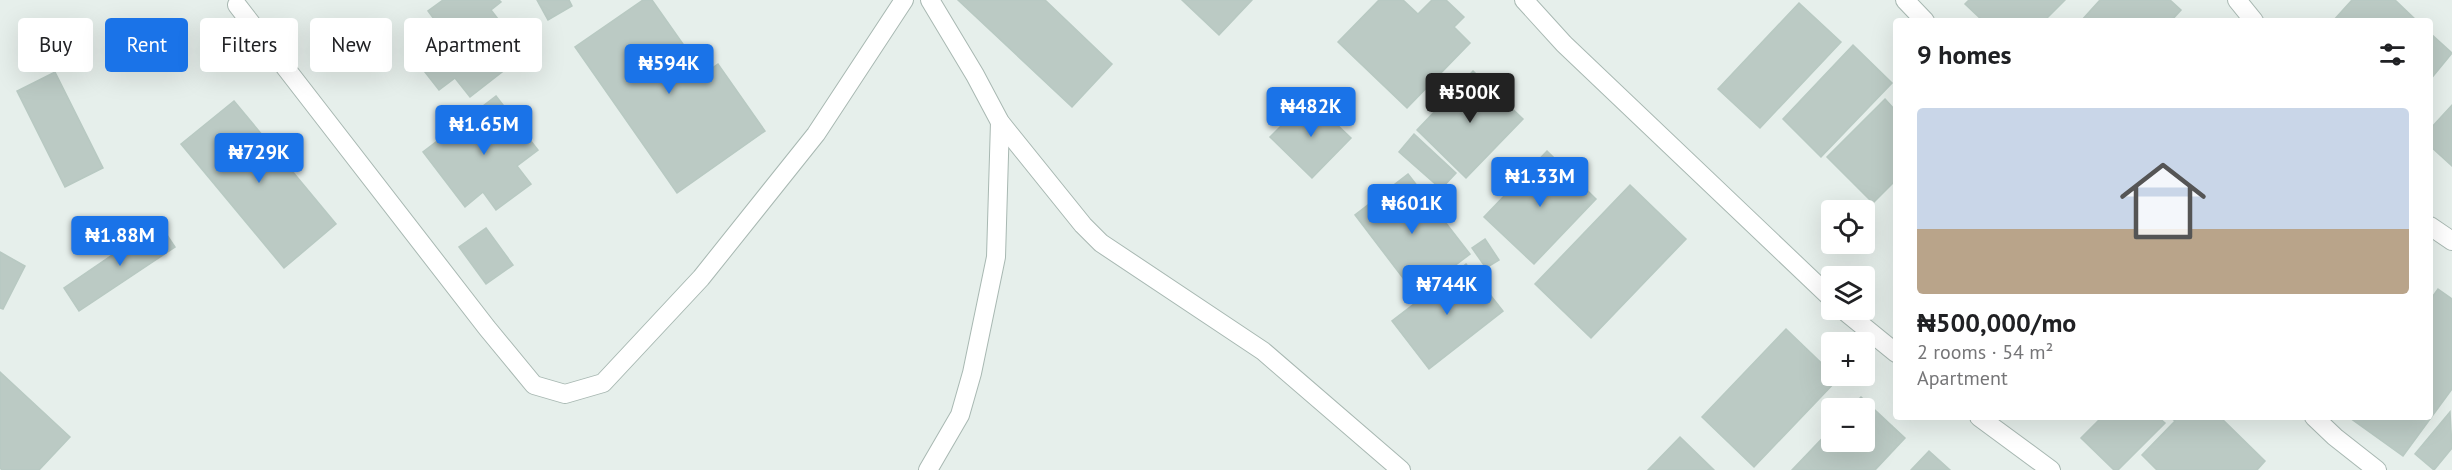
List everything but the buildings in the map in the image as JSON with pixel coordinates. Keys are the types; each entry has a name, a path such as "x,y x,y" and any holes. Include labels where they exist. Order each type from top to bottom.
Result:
{"street":[{"path":"237,5 487,328 534,385 566,394 603,383 701,278 816,134 904,0"},
{"path":"930,0 1000,122 1083,225 1101,243 1263,351 1401,470"},
{"path":"1524,0 1564,44 1821,289"},
{"path":"1905,0 1922,18"},
{"path":"2236,0 2251,18"},
{"path":"928,470 960,415 972,373 996,256 1000,122"},
{"path":"2433,228 2452,241"},
{"path":"1856,320 1893,351"},
{"path":"1983,420 2050,470"},
{"path":"2317,420 2377,470"}]}
